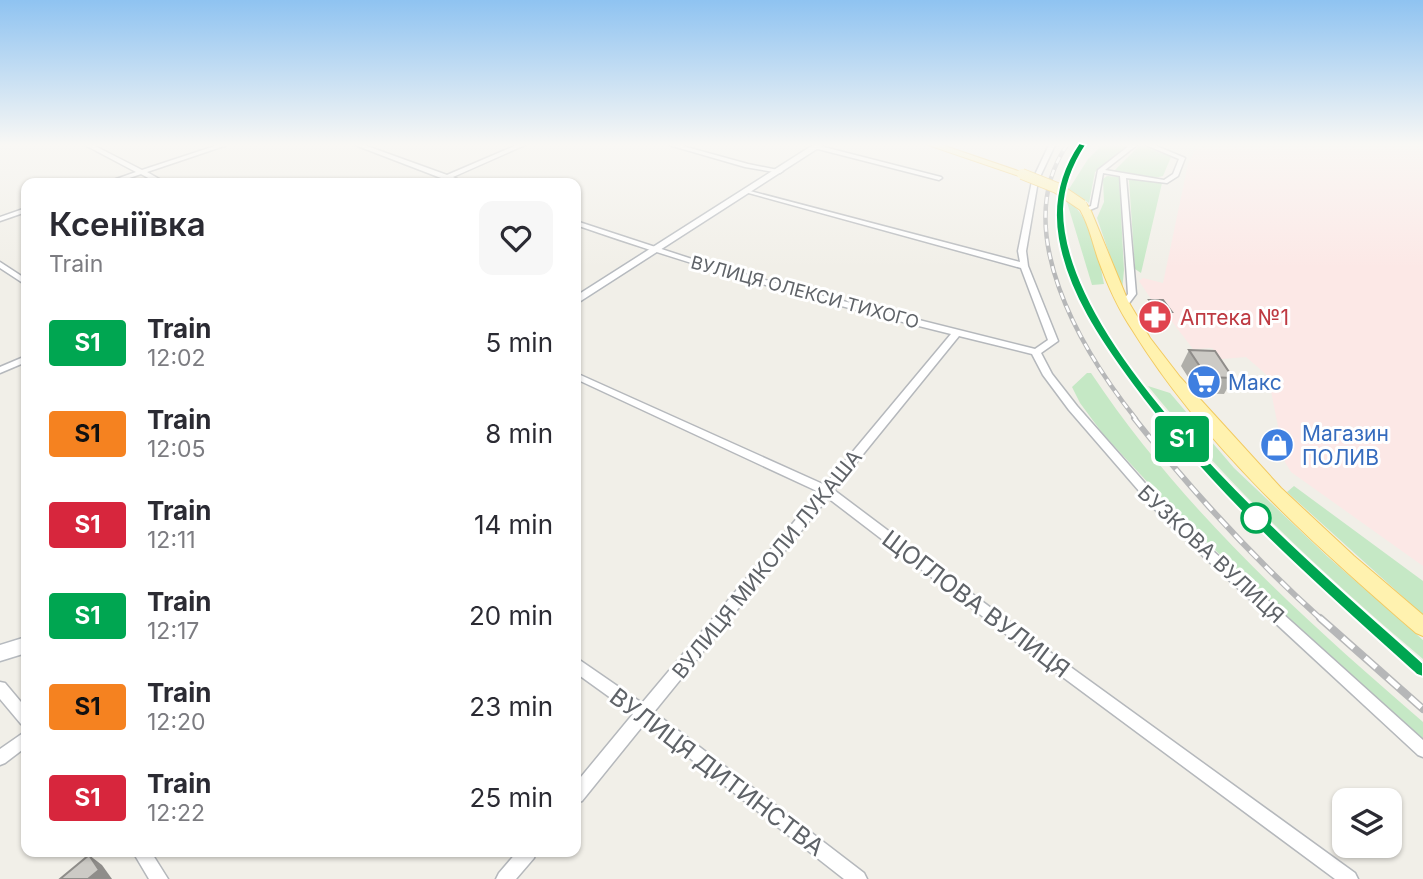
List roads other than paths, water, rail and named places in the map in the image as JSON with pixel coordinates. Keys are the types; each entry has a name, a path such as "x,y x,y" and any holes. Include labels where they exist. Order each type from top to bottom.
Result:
{"main road":[{"path":"581,298 757,186"},
{"path":"1052,186 1084,207 1124,304 1172,377 1232,449 1334,548 1423,626"},
{"path":"0,653 21,647"}],"street":[{"path":"1034,186 1022,251 1024,266 1053,341 1036,352"},
{"path":"1084,207 1094,207 1097,186"},
{"path":"1124,186 1132,294 1124,304"},
{"path":"748,192 1024,266"},
{"path":"0,219 21,212"},
{"name":"ВУЛИЦЯ ОЛЕКСИ ТИХОГО","path":"581,225 654,251 1036,352"},
{"path":"0,264 21,279"},
{"name":"ВУЛИЦЯ МИКОЛИ ЛУКАША","path":"581,789 957,333"},
{"name":"БУЗКОВА ВУЛИЦЯ","path":"1036,352 1048,375 1081,418 1169,518 1423,750"},
{"path":"0,370 21,361"},
{"name":"ЩОГЛОВА ВУЛИЦЯ","path":"581,378 827,491 1042,654 1349,879"},
{"name":"ВУЛИЦЯ ДИТИНСТВА","path":"581,669 644,713 858,879"},
{"path":"0,688 21,713"},
{"path":"0,758 21,742"},
{"path":"144,857 159,879"},
{"path":"505,879 524,857"}],"railway":[{"path":"1050,186 1046,214 1049,251 1059,288 1094,359 1136,419"},
{"path":"1063,186 1061,211 1068,254 1076,280 1100,330 1165,419"},
{"path":"1134,418 1224,523 1322,620"},
{"path":"1164,418 1261,522 1366,620"},
{"path":"1320,618 1423,709"},
{"path":"1364,618 1423,669"}],"train":[{"name":"S1","path":"1063,186 1060,221 1068,261 1091,315 1128,372 1162,416 1234,496 1329,587 1423,669"}],"place":[{"name":"Аптека №1","path":"1155,317"},
{"name":"Макс","path":"1204,382"},
{"name":"Магазин ПОЛИВ","path":"1277,445"}]}
